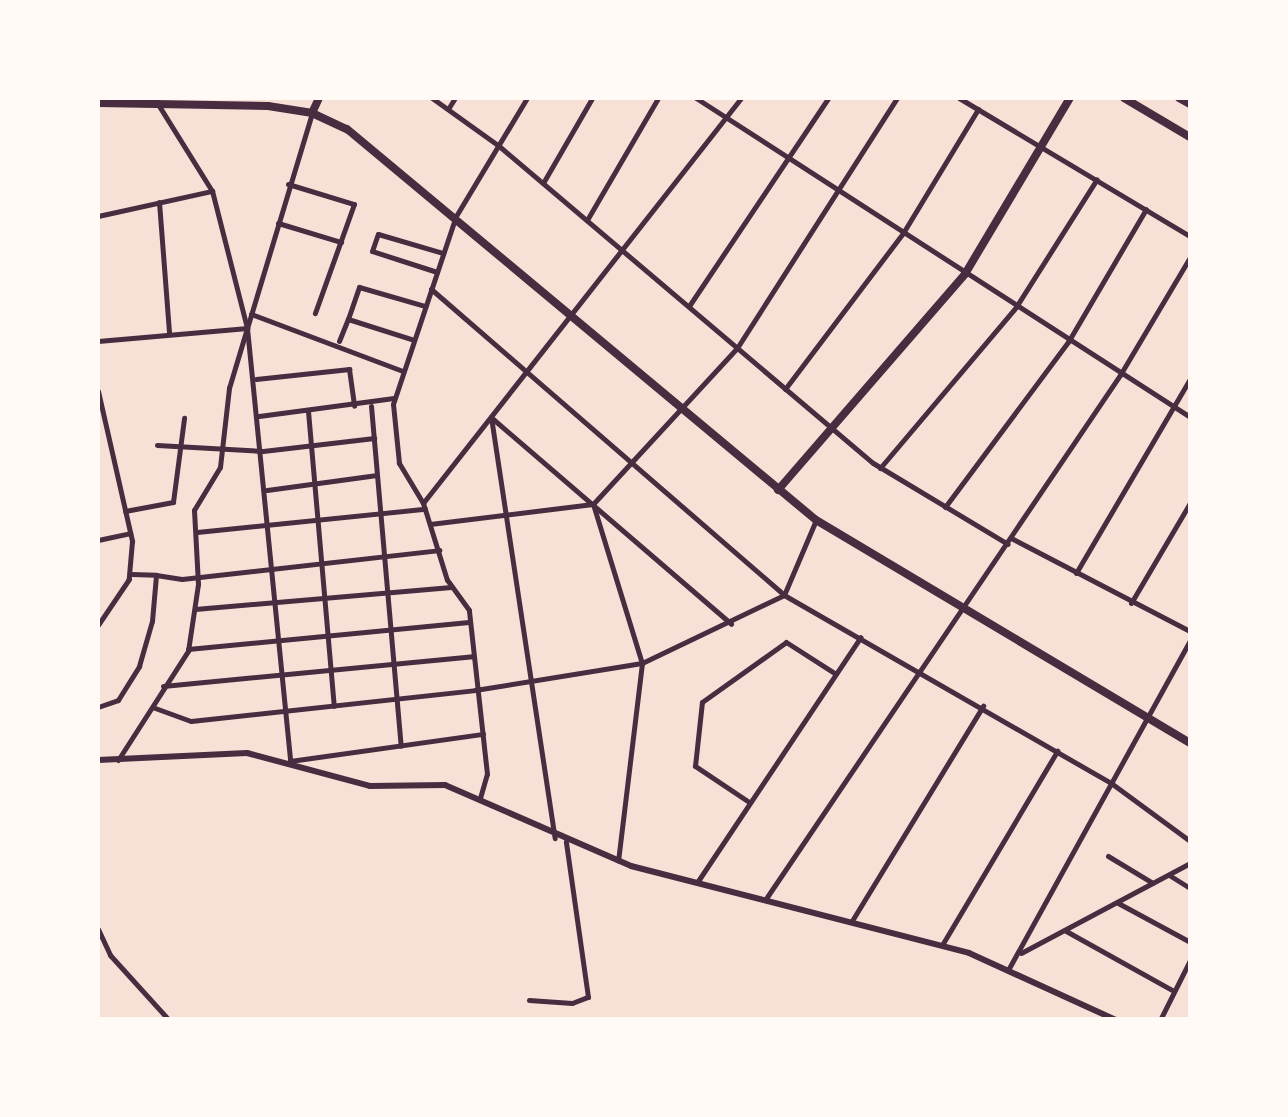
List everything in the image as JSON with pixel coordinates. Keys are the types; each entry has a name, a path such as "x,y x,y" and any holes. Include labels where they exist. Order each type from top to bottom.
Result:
{"main road":[{"path":"312,113 319,98"},
{"path":"778,490 965,274 1070,98"},
{"path":"1124,98 1190,138"},
{"path":"1179,98 1190,104"},
{"path":"98,103 230,100 312,113 377,149 816,520 1190,743"}],"street":[{"path":"432,98 498,146 880,468 1009,541 1190,632"},
{"path":"448,109 455,98"},
{"path":"480,798 487,774 466,603 452,587 424,506 399,463 394,398 456,216 527,98"},
{"path":"542,183 592,98"},
{"path":"587,220 658,98"},
{"path":"696,98 1068,342 1190,417"},
{"path":"196,532 381,514 424,506 741,98"},
{"path":"689,306 792,160 828,98"},
{"path":"430,524 594,504 737,348 841,192 897,98"},
{"path":"960,98 1190,236"},
{"path":"155,100 212,191 247,328 256,379 290,762"},
{"path":"785,390 903,233 978,108"},
{"path":"118,760 155,708 163,686 188,649 198,574 196,500 220,467 229,388 312,113"},
{"path":"880,468 1016,308 1097,179"},
{"path":"288,184 354,204 315,313"},
{"path":"98,216 212,191"},
{"path":"159,202 169,334"},
{"path":"945,506 1068,342 1146,209"},
{"path":"278,222 340,242"},
{"path":"436,272 372,251 378,234 443,253"},
{"path":"767,898 1120,375 1190,258"},
{"path":"403,371 341,352 339,342 360,287 425,306"},
{"path":"431,289 784,594 922,670 1111,783 1190,841"},
{"path":"251,314 339,342"},
{"path":"348,320 414,340"},
{"path":"98,340 247,328"},
{"path":"256,379 349,369 354,407"},
{"path":"1076,574 1190,378"},
{"path":"98,391 130,533 131,574 98,624"},
{"path":"259,416 371,406 394,398"},
{"path":"371,406 401,746"},
{"path":"308,411 334,706"},
{"path":"491,417 731,624"},
{"path":"491,417 536,680 555,838"},
{"path":"125,511 173,502 184,418"},
{"path":"157,445 263,451 374,438"},
{"path":"266,490 377,476"},
{"path":"1131,603 1190,503"},
{"path":"594,504 642,663 618,861"},
{"path":"155,708 191,721 475,690 642,663 731,624 784,594 816,520"},
{"path":"98,540 130,533"},
{"path":"131,574 198,574 439,550"},
{"path":"98,707 118,700 139,666 152,621 156,575"},
{"path":"195,609 452,587"},
{"path":"188,649 470,622"},
{"path":"698,881 861,637"},
{"path":"1006,972 1019,955 1190,640"},
{"path":"748,802 695,766 702,702 786,642 836,674"},
{"path":"163,686 472,656"},
{"path":"853,919 982,706"},
{"path":"290,762 483,734"},
{"path":"942,945 1057,751"},
{"path":"98,760 229,752 290,762 353,782 445,785 480,798 555,838 618,861 942,945 1116,1020"},
{"path":"529,1000 572,1003 588,997 566,842"},
{"path":"1108,856 1153,883"},
{"path":"1019,955 1190,863"},
{"path":"1168,875 1190,888"},
{"path":"1117,902 1190,942"},
{"path":"98,929 110,955 168,1020"},
{"path":"1065,930 1172,990"},
{"path":"1160,1020 1190,960"}]}
